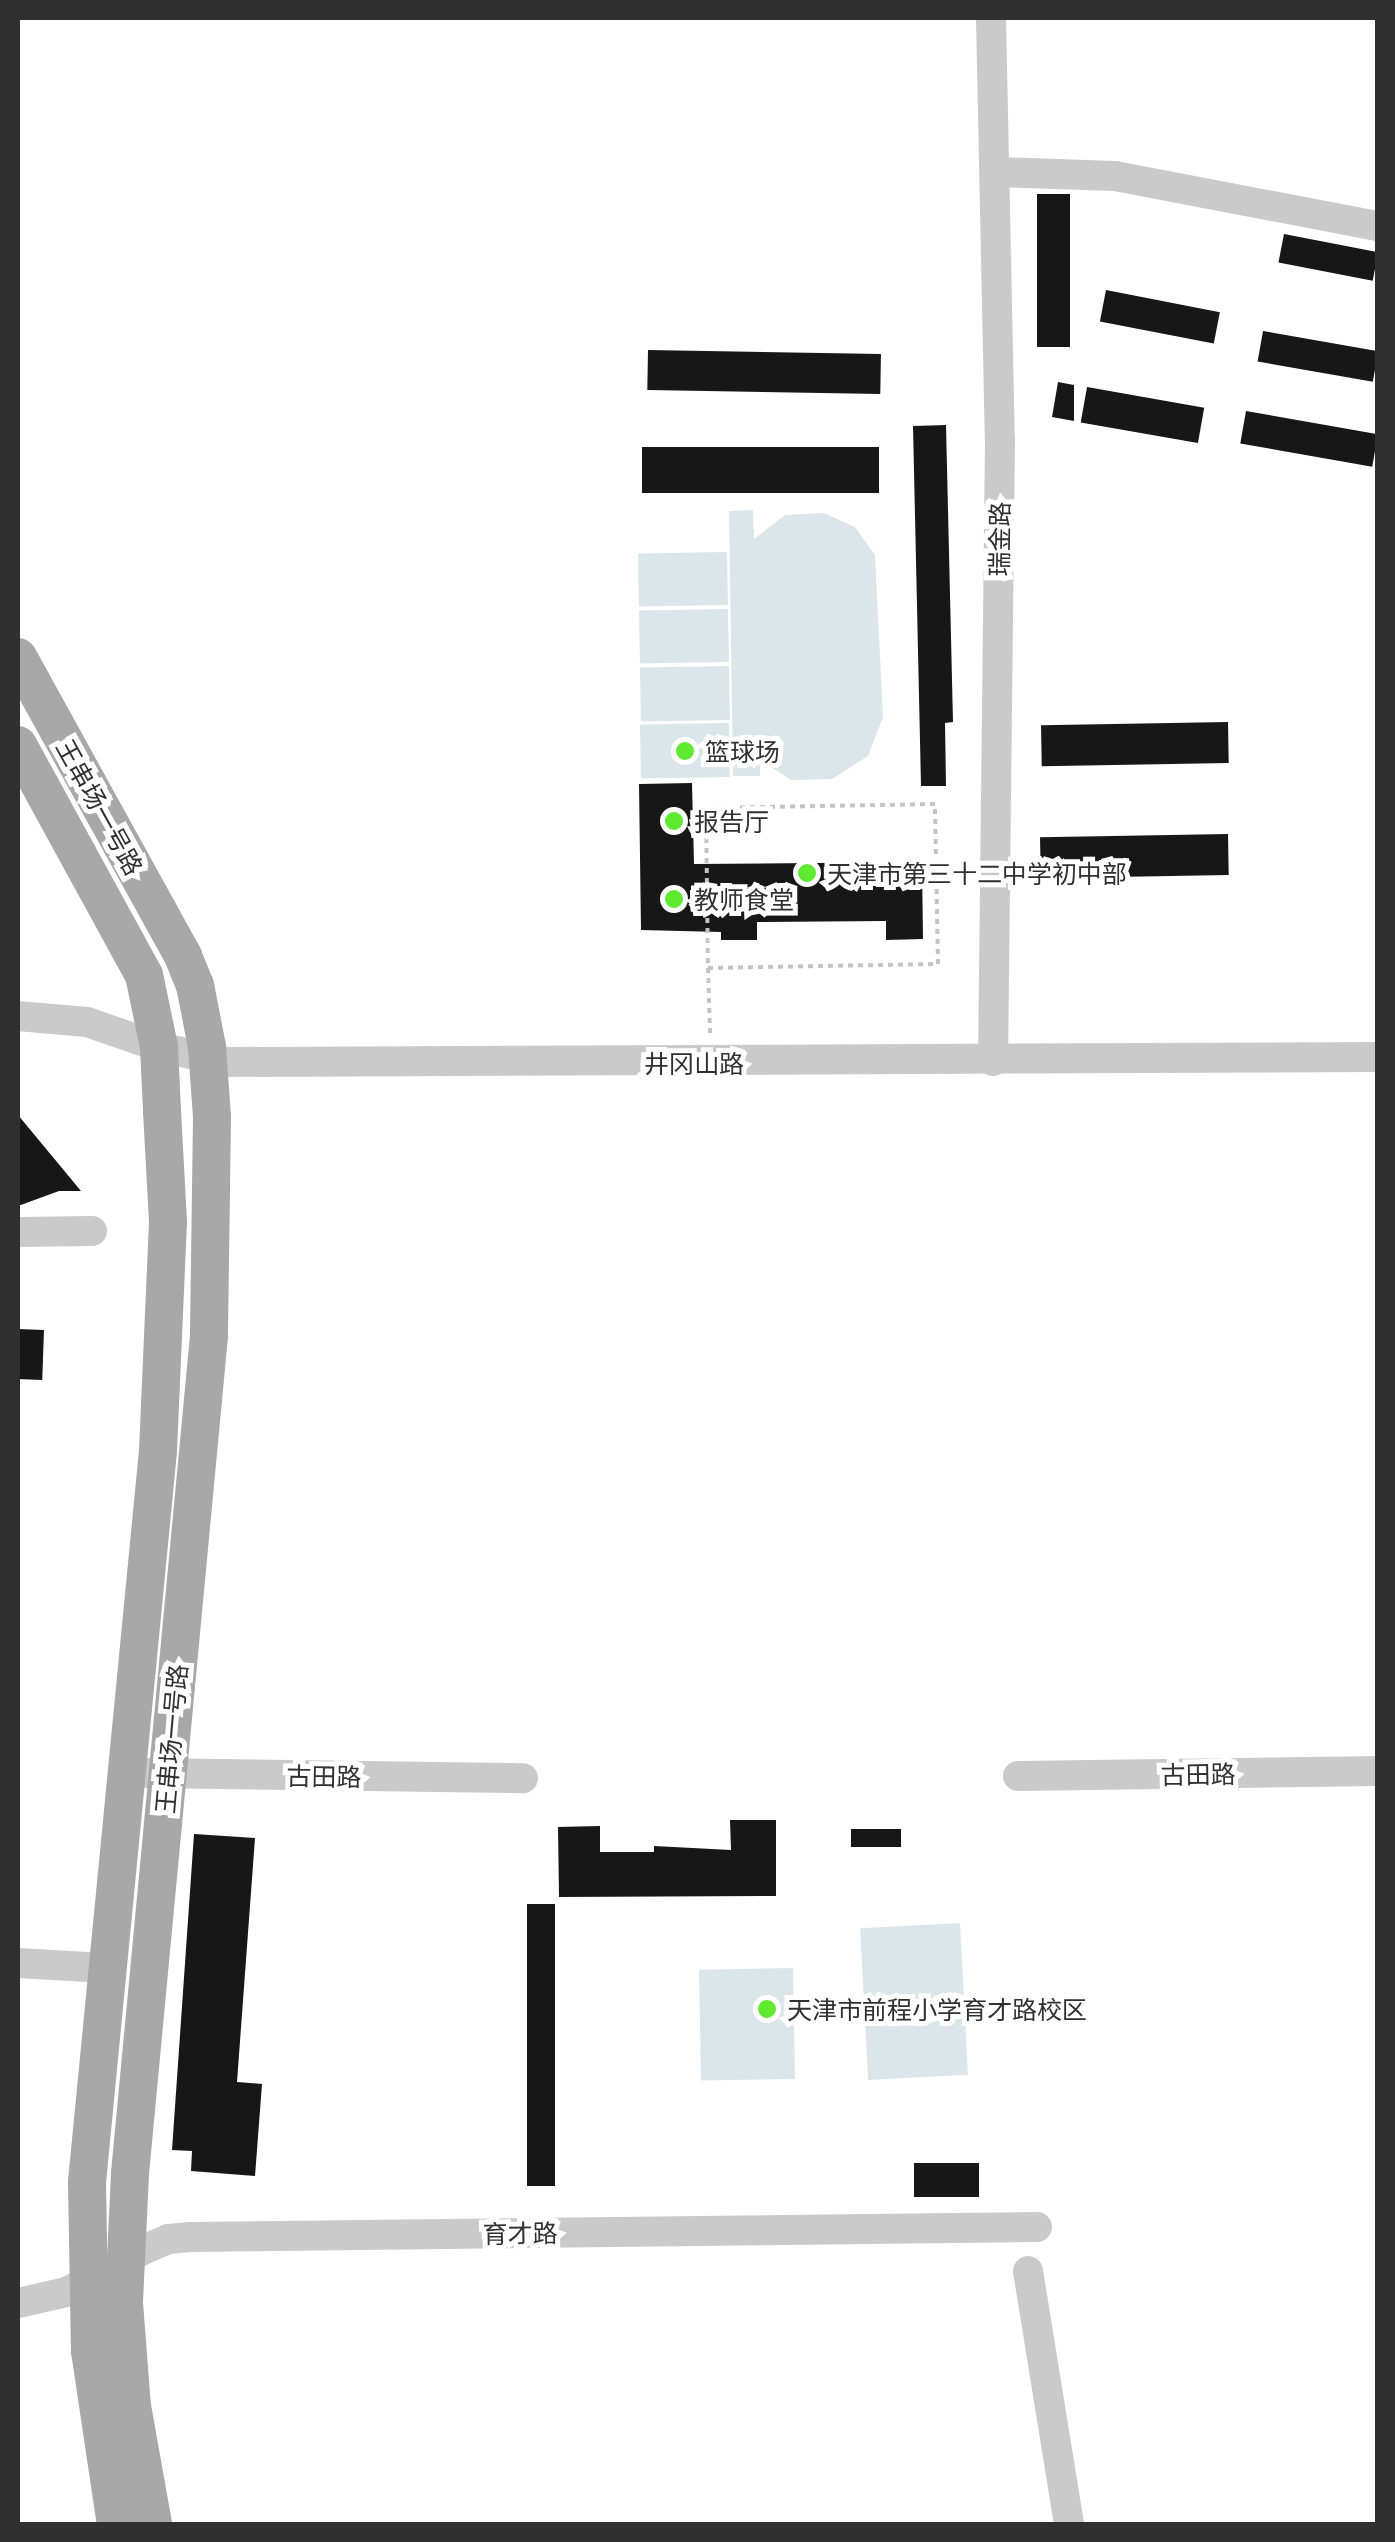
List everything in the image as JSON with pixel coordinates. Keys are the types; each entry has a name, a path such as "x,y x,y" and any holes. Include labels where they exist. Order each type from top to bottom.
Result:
{"main road":[{"name":"王串场一号路","path":"18,658 183,956 195,985 208,1053 209,1336 130,2174 126,2260 129,2376 153,2524"},
{"name":"王串场一号路","path":"18,665 183,956"},
{"name":"王串场一号路","path":"18,749 135,955 155,1027 162,1127"},
{"name":"王串场一号路","path":"116,2524 96,2411 86,2283 87,2182 158,1451 168,1222 155,1027"}],"street":[{"name":"瑞金路","path":"991,18 1000,440 993,1056"},
{"path":"997,172 1115,176 1378,226"},
{"name":"井冈山路","path":"18,1008 113,1018 155,1027 208,1053 261,1063 1378,1048"},
{"name":"井冈山路","path":"18,1016 155,1027"},
{"name":"井冈山路","path":"208,1053 1378,1057"},
{"path":"18,1232 92,1231"},
{"name":"古田路","path":"1018,1776 1378,1771"},
{"name":"古田路","path":"124,1772 523,1778"},
{"path":"18,1963 105,1968"},
{"name":"育才路","path":"18,2303 49,2298 168,2239 190,2237 1037,2227"},
{"path":"1028,2271 1069,2524"}],"path":[{"path":"708,968 938,964 935,804 706,808 708,968 710,1052"}],"shaded area":[{"path":"753,510 754,539 785,515 824,513 855,527 875,555 883,717 868,756 832,779 791,780 760,760 760,776 733,776 729,511"},
{"path":"727,552 728,605 639,607 638,554"},
{"name":"篮球场","path":"728,609 729,662 640,664 639,611"},
{"name":"篮球场","path":"729,666 730,720 641,722 640,668"},
{"name":"篮球场","path":"729,723 730,777 641,779 640,725"},
{"path":"960,1923 968,2075 868,2080 860,1928"},
{"path":"793,1968 795,2079 701,2081 699,1970"}],"building":[{"path":"1037,194 1070,194 1070,347 1037,347"},
{"path":"1284,234 1378,252 1373,281 1278,262"},
{"path":"1106,290 1220,312 1214,344 1100,321"},
{"path":"1263,331 1378,351 1373,382 1258,362"},
{"path":"648,350 881,354 880,394 647,390"},
{"path":"1058,382 1074,385 1074,421 1052,417"},
{"path":"1087,387 1204,408 1198,443 1081,422"},
{"path":"1246,411 1378,434 1372,467 1240,443"},
{"path":"946,425 953,722 945,723 946,786 921,786 913,426"},
{"path":"642,447 879,447 879,493 642,493"},
{"path":"1228,722 1229,763 1042,766 1041,725"},
{"path":"692,783 694,864 922,862 923,939 886,940 886,921 757,922 757,940 721,940 721,932 641,930 639,784"},
{"path":"1228,834 1229,875 1041,878 1040,837"},
{"path":"18,1115 81,1191 59,1191 18,1206"},
{"path":"18,1329 44,1330 42,1380 18,1379"},
{"path":"730,1820 776,1820 776,1896 559,1897 558,1827 600,1826 600,1852 654,1852 654,1846 731,1850"},
{"path":"851,1829 901,1829 901,1847 851,1847"},
{"path":"194,1834 255,1838 237,2082 262,2084 255,2176 191,2171 192,2151 172,2150"},
{"path":"527,1904 555,1904 555,2186 527,2186"},
{"path":"914,2163 979,2163 979,2197 914,2197"}],"place":[{"name":"篮球场","path":"685,751"},
{"name":"报告厅","path":"674,821"},
{"name":"天津市第三十二中学初中部","path":"807,873"},
{"name":"教师食堂","path":"674,899"},
{"name":"天津市前程小学育才路校区","path":"767,2009"}]}
